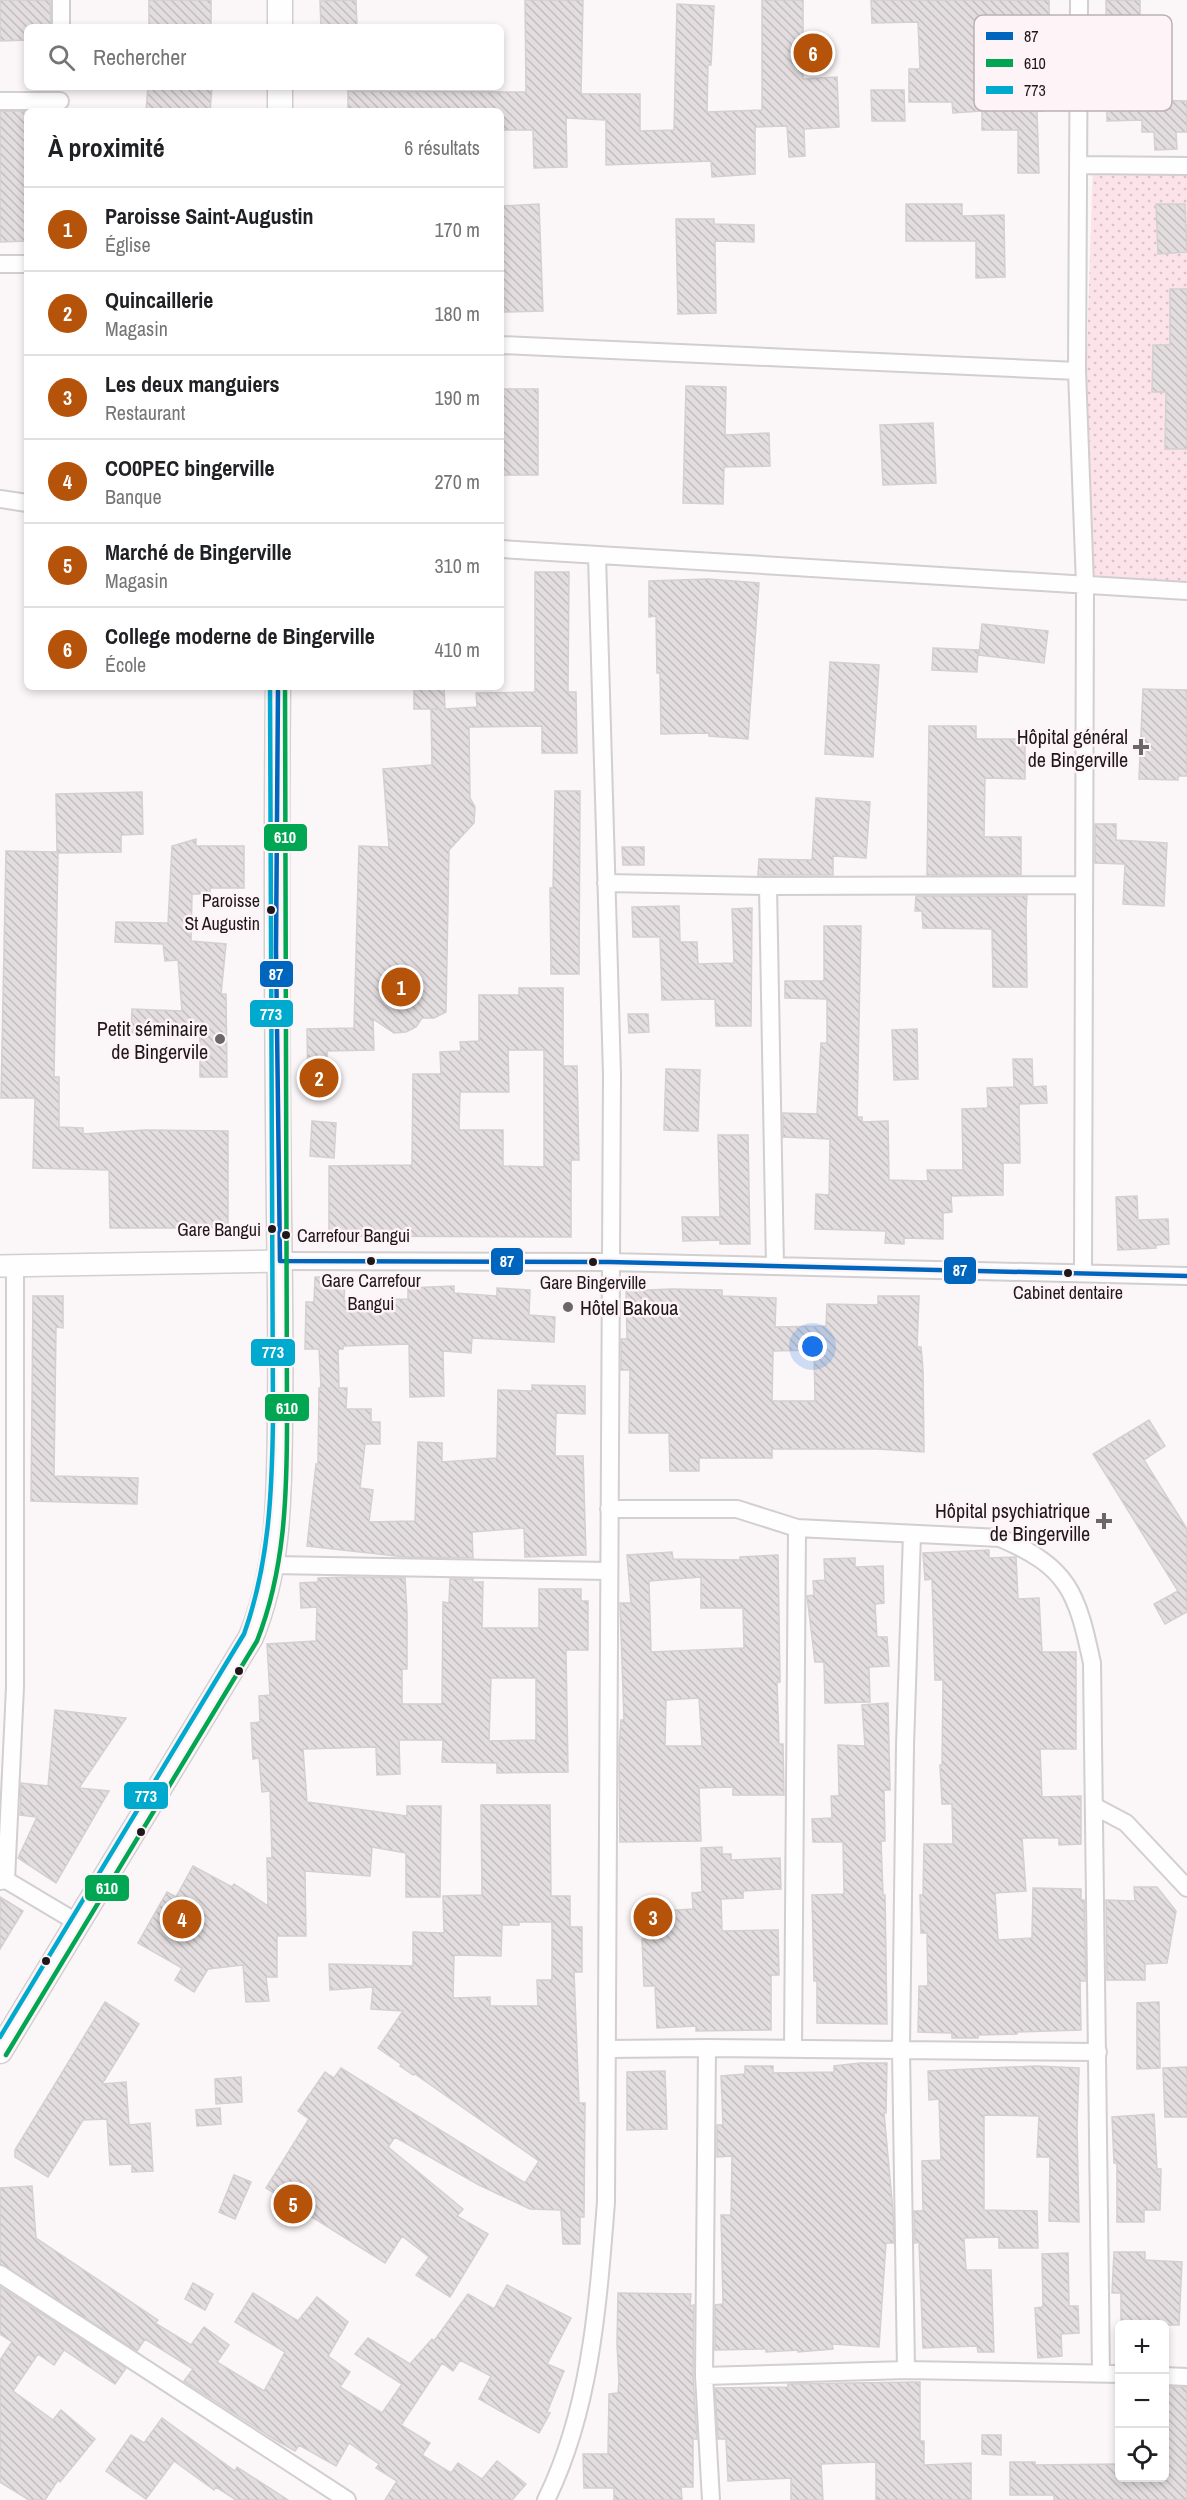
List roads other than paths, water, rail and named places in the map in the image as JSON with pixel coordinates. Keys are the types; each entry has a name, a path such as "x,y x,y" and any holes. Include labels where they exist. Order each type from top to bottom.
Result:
{"main road":[{"path":"280,0 280,24"},
{"path":"280,90 280,108"},
{"path":"0,2051 251,1637 263,1608 273,1564 279,1480 280,1261 276,949 278,690"}],"street":[{"path":"61,0 61,24"},
{"path":"0,101 60,100"},
{"path":"1079,111 1077,371 1085,585 1083,1272"},
{"path":"1079,165 1187,166"},
{"path":"0,264 24,264"},
{"path":"504,345 1077,371"},
{"path":"0,499 24,503"},
{"path":"504,549 1187,591"},
{"path":"546,2500 562,2468 574,2427 593,2332 606,2202 612,1074 597,556"},
{"path":"606,882 768,886 1084,885"},
{"path":"768,886 775,1265"},
{"path":"78,1923 3,1880 15,1687 8,1267 280,1261 610,1262 1187,1276"},
{"path":"609,1509 737,1509 797,1528 999,1538 1024,1548 1045,1561 1066,1584 1081,1614 1092,1663 1101,2373"},
{"path":"793,2048 797,1528"},
{"path":"906,2370 901,2049 905,1745 912,1534"},
{"path":"273,1564 609,1571"},
{"path":"1094,1806 1126,1823 1186,1889"},
{"path":"707,2048 704,2376 711,2500"},
{"path":"608,2049 793,2048 1098,2052"},
{"path":"0,2274 347,2500"},
{"path":"704,2376 906,2370 1115,2374"},
{"path":"1169,2376 1187,2377"}],"place":[{"name":"College moderne de Bingerville","path":"813,53"},
{"name":"Hôpital général de Bingerville","path":"1141,747"},
{"name":"Paroisse St Augustin","path":"271,910"},
{"name":"Paroisse Saint-Augustin","path":"401,987"},
{"name":"Petit séminaire de Bingervile","path":"220,1039"},
{"name":"Quincaillerie","path":"319,1078"},
{"name":"Gare Bangui","path":"272,1229"},
{"name":"Carrefour Bangui","path":"286,1235"},
{"name":"Gare Carrefour Bangui","path":"371,1261"},
{"name":"Gare Bingerville","path":"593,1262"},
{"name":"Cabinet dentaire","path":"1068,1273"},
{"name":"Hôtel Bakoua","path":"568,1307"},
{"name":"Hôpital psychiatrique de Bingerville","path":"1104,1521"},
{"name":"Les deux manguiers","path":"653,1917"},
{"name":"CO0PEC bingerville","path":"182,1919"},
{"name":"Marché de Bingerville","path":"293,2204"}]}
